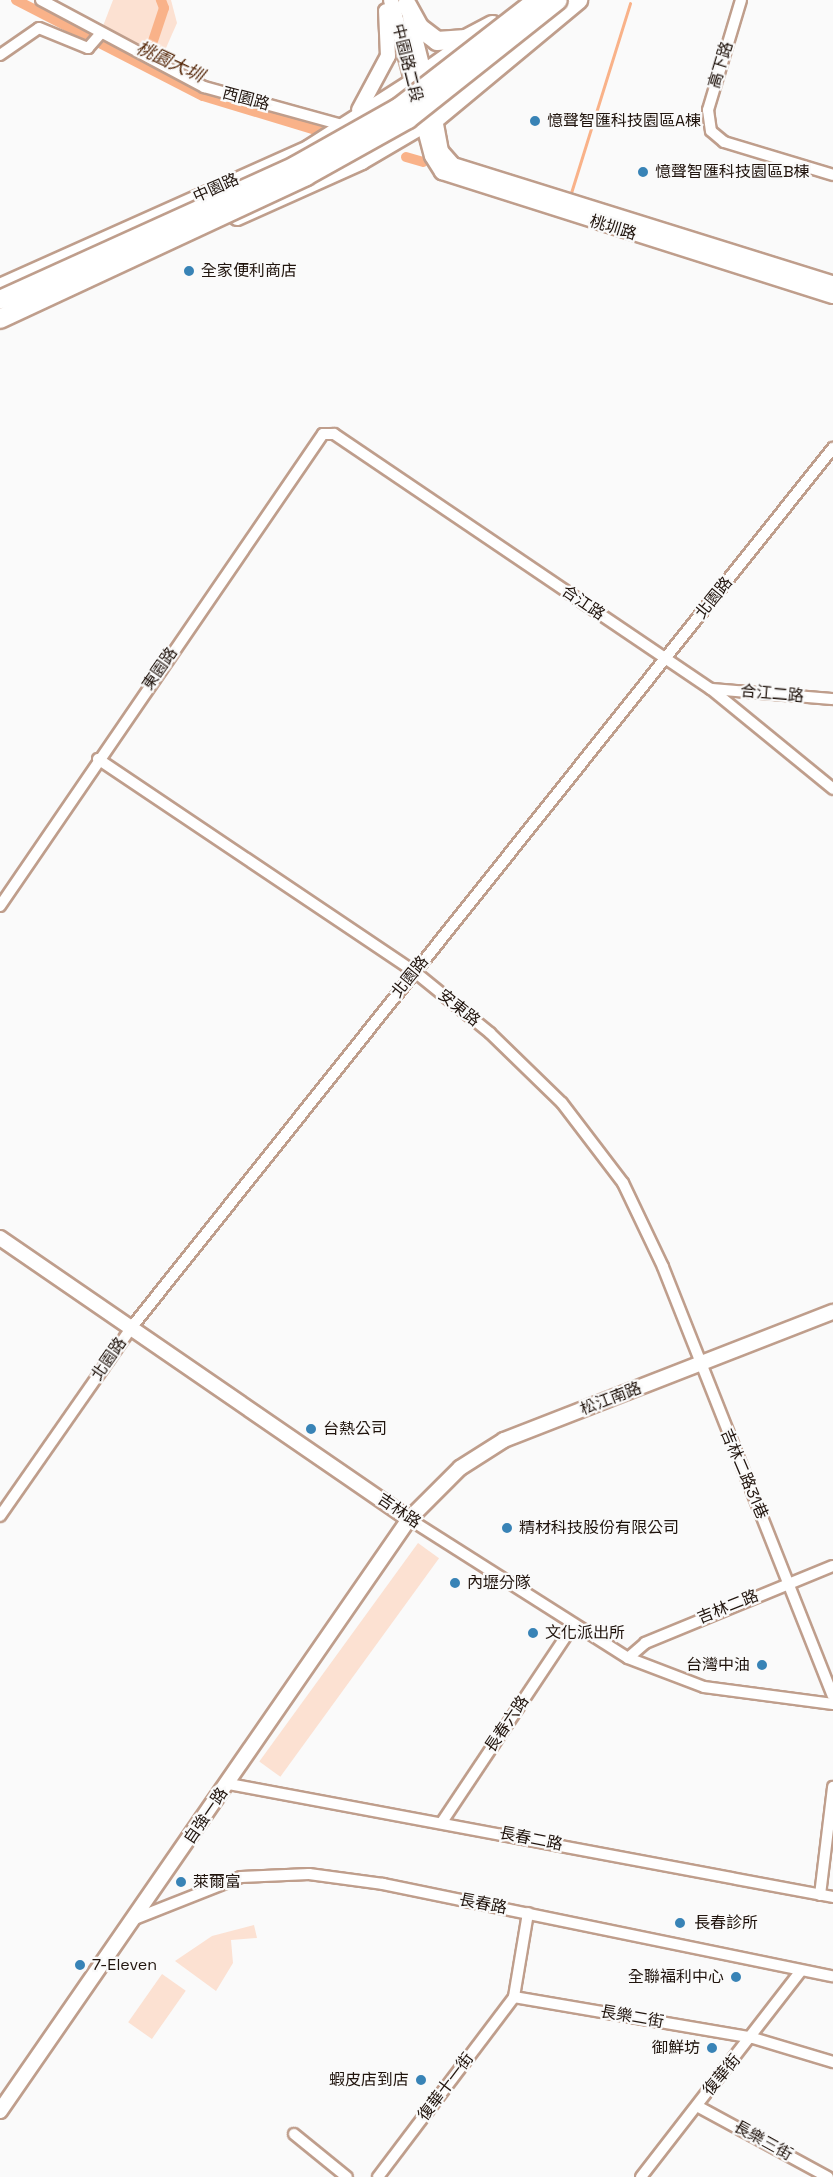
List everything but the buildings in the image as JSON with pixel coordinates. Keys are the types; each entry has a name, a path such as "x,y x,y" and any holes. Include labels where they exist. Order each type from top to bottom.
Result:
{"highway":[{"path":"418,78 492,25 522,0"},
{"path":"0,300 326,149 398,108 537,0"},
{"path":"424,101 546,0"},
{"path":"401,2 420,28 437,41 466,39 492,25"},
{"path":"430,122 570,2"},
{"path":"0,319 306,176 408,119 570,2"}],"street":[{"name":"西園路","path":"42,0 100,34 204,87 342,125"},
{"path":"356,115 388,56 384,0"},
{"name":"高下路","path":"741,0 708,110 711,131 724,142 833,176"},
{"name":"中園路二段","path":"401,2 430,122"},
{"path":"0,55 39,28 88,48 100,34"},
{"name":"中園路","path":"0,286 308,148 356,115 418,78"},
{"path":"262,207 424,101"},
{"path":"0,326 362,162 430,122"},
{"name":"桃圳路","path":"430,122 441,151 453,165 833,283"},
{"name":"桃圳路","path":"430,122 436,165 456,180 833,296"},
{"name":"合江路","path":"323,434 334,434 711,689 833,789"},
{"name":"東園路","path":"0,906 98,759 323,434"},
{"name":"北園路","path":"0,1516 131,1328 833,448"},
{"name":"合江二路","path":"711,689 833,699"},
{"name":"安東路","path":"98,759 415,972 490,1033 562,1103 616,1173 663,1267 699,1365"},
{"name":"吉林路","path":"0,1238 572,1627 628,1658 704,1687 833,1704"},
{"name":"松江南路","path":"409,1518 460,1468 504,1440 833,1312"},
{"name":"吉林二路31巷","path":"699,1365 790,1583 833,1696"},
{"name":"自強一路","path":"0,2111 137,1918 409,1518"},
{"name":"吉林二路","path":"628,1658 645,1643 833,1566"},
{"name":"長春六路","path":"442,1822 572,1627"},
{"name":"長春二路","path":"229,1784 442,1822 833,1897"},
{"path":"820,1895 833,1787"},
{"name":"長春路","path":"137,1918 197,1891 272,1874 382,1884 800,1972 833,1976"},
{"path":"514,1997 528,1913"},
{"name":"復華街","path":"641,2177 753,2038 800,1972"},
{"name":"長樂二街","path":"514,1997 753,2038 833,2062"},
{"name":"復華十一街","path":"378,2177 514,1997"},
{"name":"長樂三街","path":"697,2106 828,2177"},
{"path":"294,2134 347,2177"}],"shaded area":[{"path":"113,0 171,0 177,23 162,57 103,26"},
{"path":"418,1543 439,1558 280,1777 259,1761"},
{"path":"254,1925 257,1938 231,1940 233,1963 216,1991 175,1961 212,1936"},
{"path":"162,1974 186,1991 152,2039 128,2022"}],"waterway":[{"name":"桃園大圳","path":"16,0 203,96 319,131"},
{"path":"145,65 164,8 161,0"},
{"path":"570,196 630,3"},
{"name":"桃園大圳","path":"406,157 423,162"}],"place":[{"name":"憶聲智匯科技園區A棟","path":"535,121"},
{"name":"憶聲智匯科技園區B棟","path":"643,172"},
{"name":"全家便利商店","path":"189,271"},
{"name":"台熱公司","path":"311,1429"},
{"name":"精材科技股份有限公司","path":"507,1528"},
{"name":"內壢分隊","path":"455,1583"},
{"name":"文化派出所","path":"533,1633"},
{"name":"台灣中油","path":"762,1665"},
{"name":"萊爾富","path":"181,1882"},
{"name":"長春診所","path":"680,1923"},
{"name":"7-Eleven","path":"80,1965"},
{"name":"全聯福利中心","path":"736,1977"},
{"name":"御鮮坊","path":"712,2048"},
{"name":"蝦皮店到店","path":"421,2080"}]}
